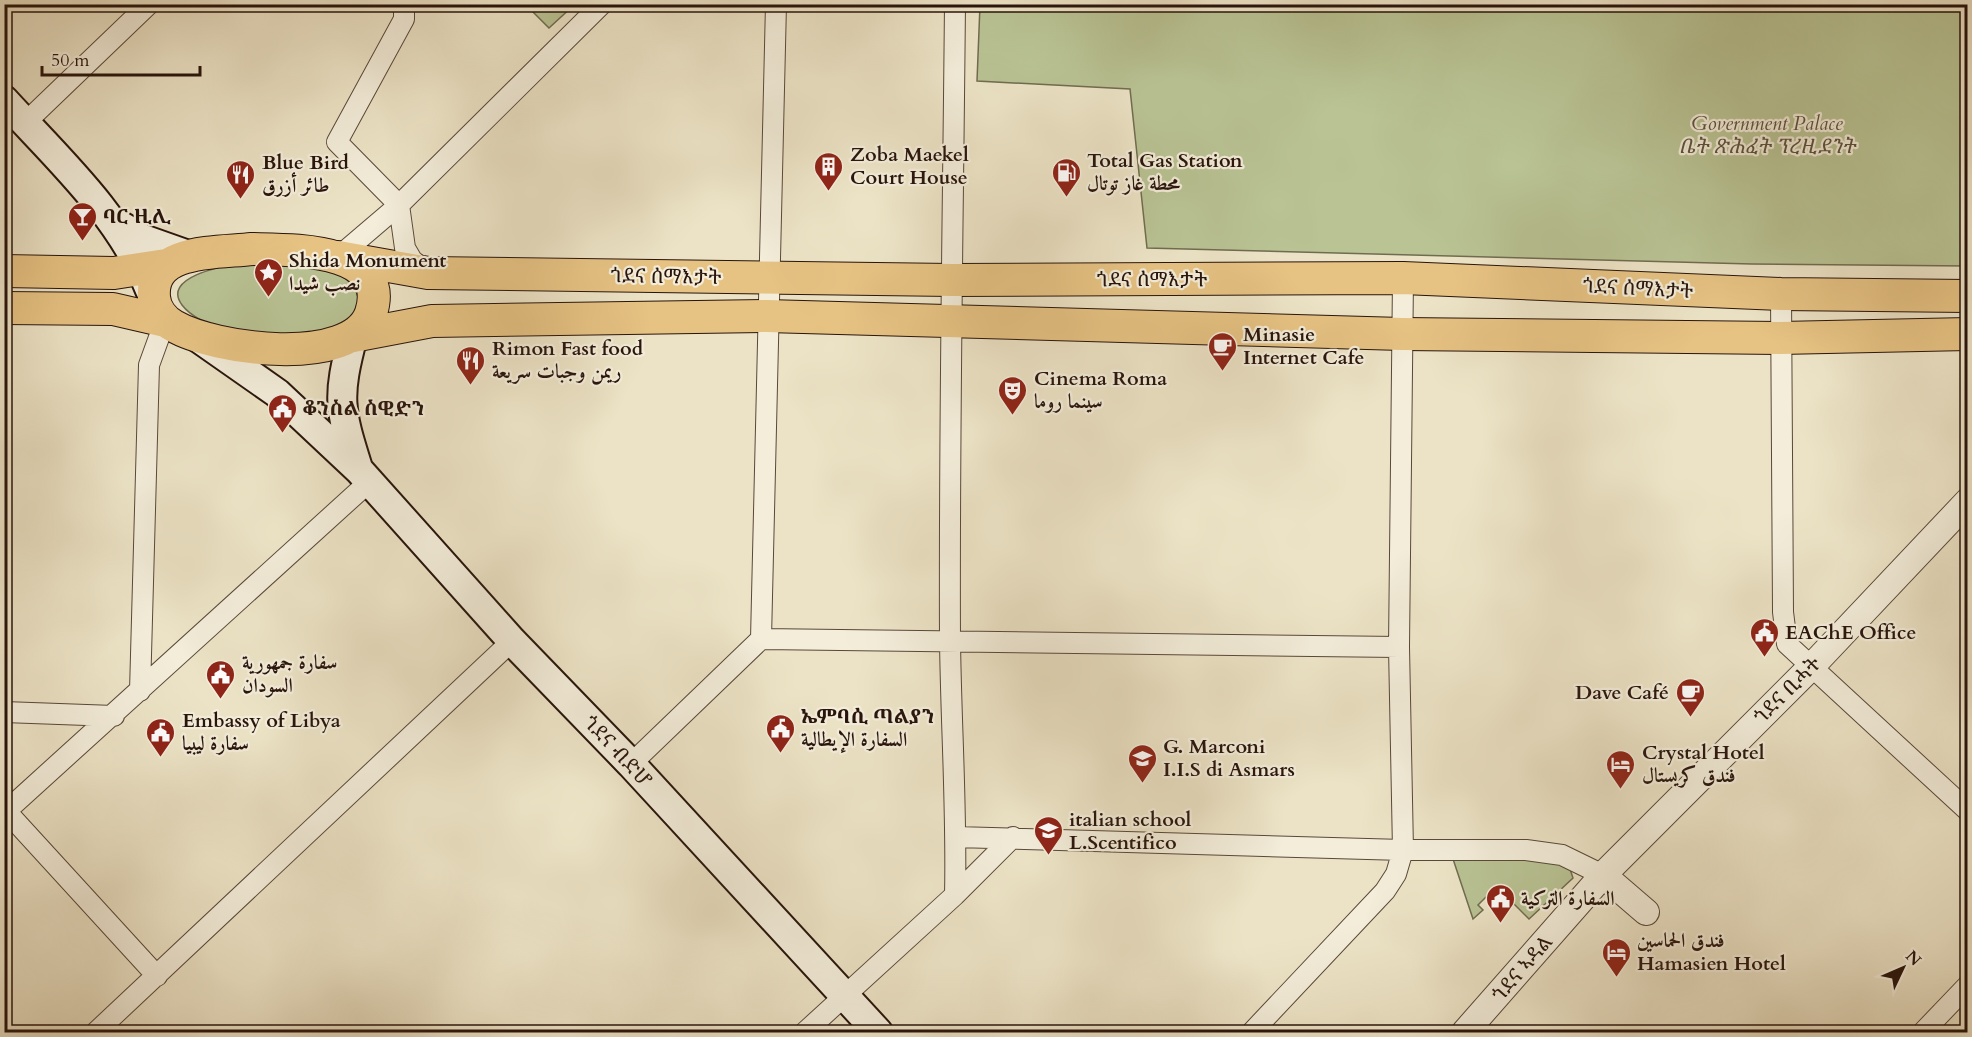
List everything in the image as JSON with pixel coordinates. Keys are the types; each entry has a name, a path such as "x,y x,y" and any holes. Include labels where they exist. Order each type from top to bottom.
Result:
{"main road":[{"path":"4,100 114,221 166,263"},
{"path":"114,221 143,239 166,263"},
{"name":"ጎደና ሰማእታት","path":"4,271 114,273 252,249 339,257 428,273 952,280 1403,278 1781,294 1968,296"},
{"name":"ጎደና ሰማእታት","path":"339,257 352,262 364,273 372,293 372,308 368,321 353,336"},
{"path":"166,263 156,280 169,317"},
{"name":"ጎደና ሰማእታት","path":"4,308 113,309 169,317 231,344 265,349 303,349 341,342 353,336 432,321 766,316 1402,334 1780,338 1968,334"},
{"name":"ጎደና ብድሆ","path":"169,317 277,393 364,476 512,641 631,764 878,1032"},
{"path":"353,336 342,380 341,411 364,476"}],"street":[{"path":"25,123 148,4"},
{"path":"400,4 404,8 405,19 337,142 399,205 405,248 412,260 428,273"},
{"path":"339,257 399,205 602,4"},
{"path":"631,764 761,639 766,316 776,4"},
{"path":"955,895 956,837 950,644 950,321 956,4"},
{"path":"1252,1032 1385,891 1396,873 1403,850 1399,646 1403,278"},
{"path":"1781,294 1783,628 1787,644 1968,811"},
{"path":"140,691 149,365 169,317"},
{"path":"157,976 5,812 114,716 364,476"},
{"name":"ጎደና ቢሓት","path":"1603,876 1812,666 1968,501"},
{"path":"761,639 950,644 1399,646"},
{"path":"96,1032 512,641"},
{"path":"4,712 114,716"},
{"path":"956,837 1403,850 1526,850 1562,855 1603,876 1646,912"},
{"path":"805,1032 955,895 1013,837"},
{"name":"ጎደና ኣዳል","path":"1465,1032 1603,876"},
{"path":"1923,1032 1968,985"}],"green space":[{"path":"526,5 574,5 549,28"},
{"name":"Government Palace ቤት ጽሕፈት ፕረዚደንት","path":"980,5 1967,5 1967,266 1752,264 1147,248 1130,89 977,81"},
{"path":"254,260 312,265 339,274 350,283 357,294 359,307 346,324 331,332 310,336 273,336 225,330 196,317 182,305 178,294 181,285 190,278 217,268"},
{"path":"1566,857 1573,878 1529,919 1502,892 1492,901 1487,896 1478,905 1483,910 1473,919 1453,859"}],"place":[{"name":"Zoba Maekel Court House","path":"829,192"},
{"name":"Total Gas Station محطة غاز توتال","path":"1066,198"},
{"name":"Blue Bird طائر أزرق","path":"241,200"},
{"name":"ባር ዚሊ","path":"82,242"},
{"name":"Shida Monument نصب شيدا","path":"268,298"},
{"name":"Minasie Internet Cafe","path":"1222,372"},
{"name":"Rimon Fast food ريمن وجبات سريعة","path":"471,386"},
{"name":"Cinema Roma سينما روما","path":"1013,416"},
{"name":"ቆንስል ስዊድን","path":"282,434"},
{"name":"EAChE Office","path":"1764,658"},
{"name":"سفارة جمهورية السودان","path":"221,700"},
{"name":"Dave Café","path":"1690,718"},
{"name":"ኤምባሲ ጣልያን السفارة الإيطالية","path":"780,754"},
{"name":"Embassy of Libya سفارة ليبيا","path":"161,758"},
{"name":"G. Marconi I.I.S di Asmars","path":"1142,784"},
{"name":"Crystal Hotel فندق كريستال","path":"1621,790"},
{"name":"italian school L.Scentifico","path":"1048,856"},
{"name":"السفارة التركية","path":"1500,924"},
{"name":"فندق الحماسين Hamasien Hotel","path":"1616,978"}]}
